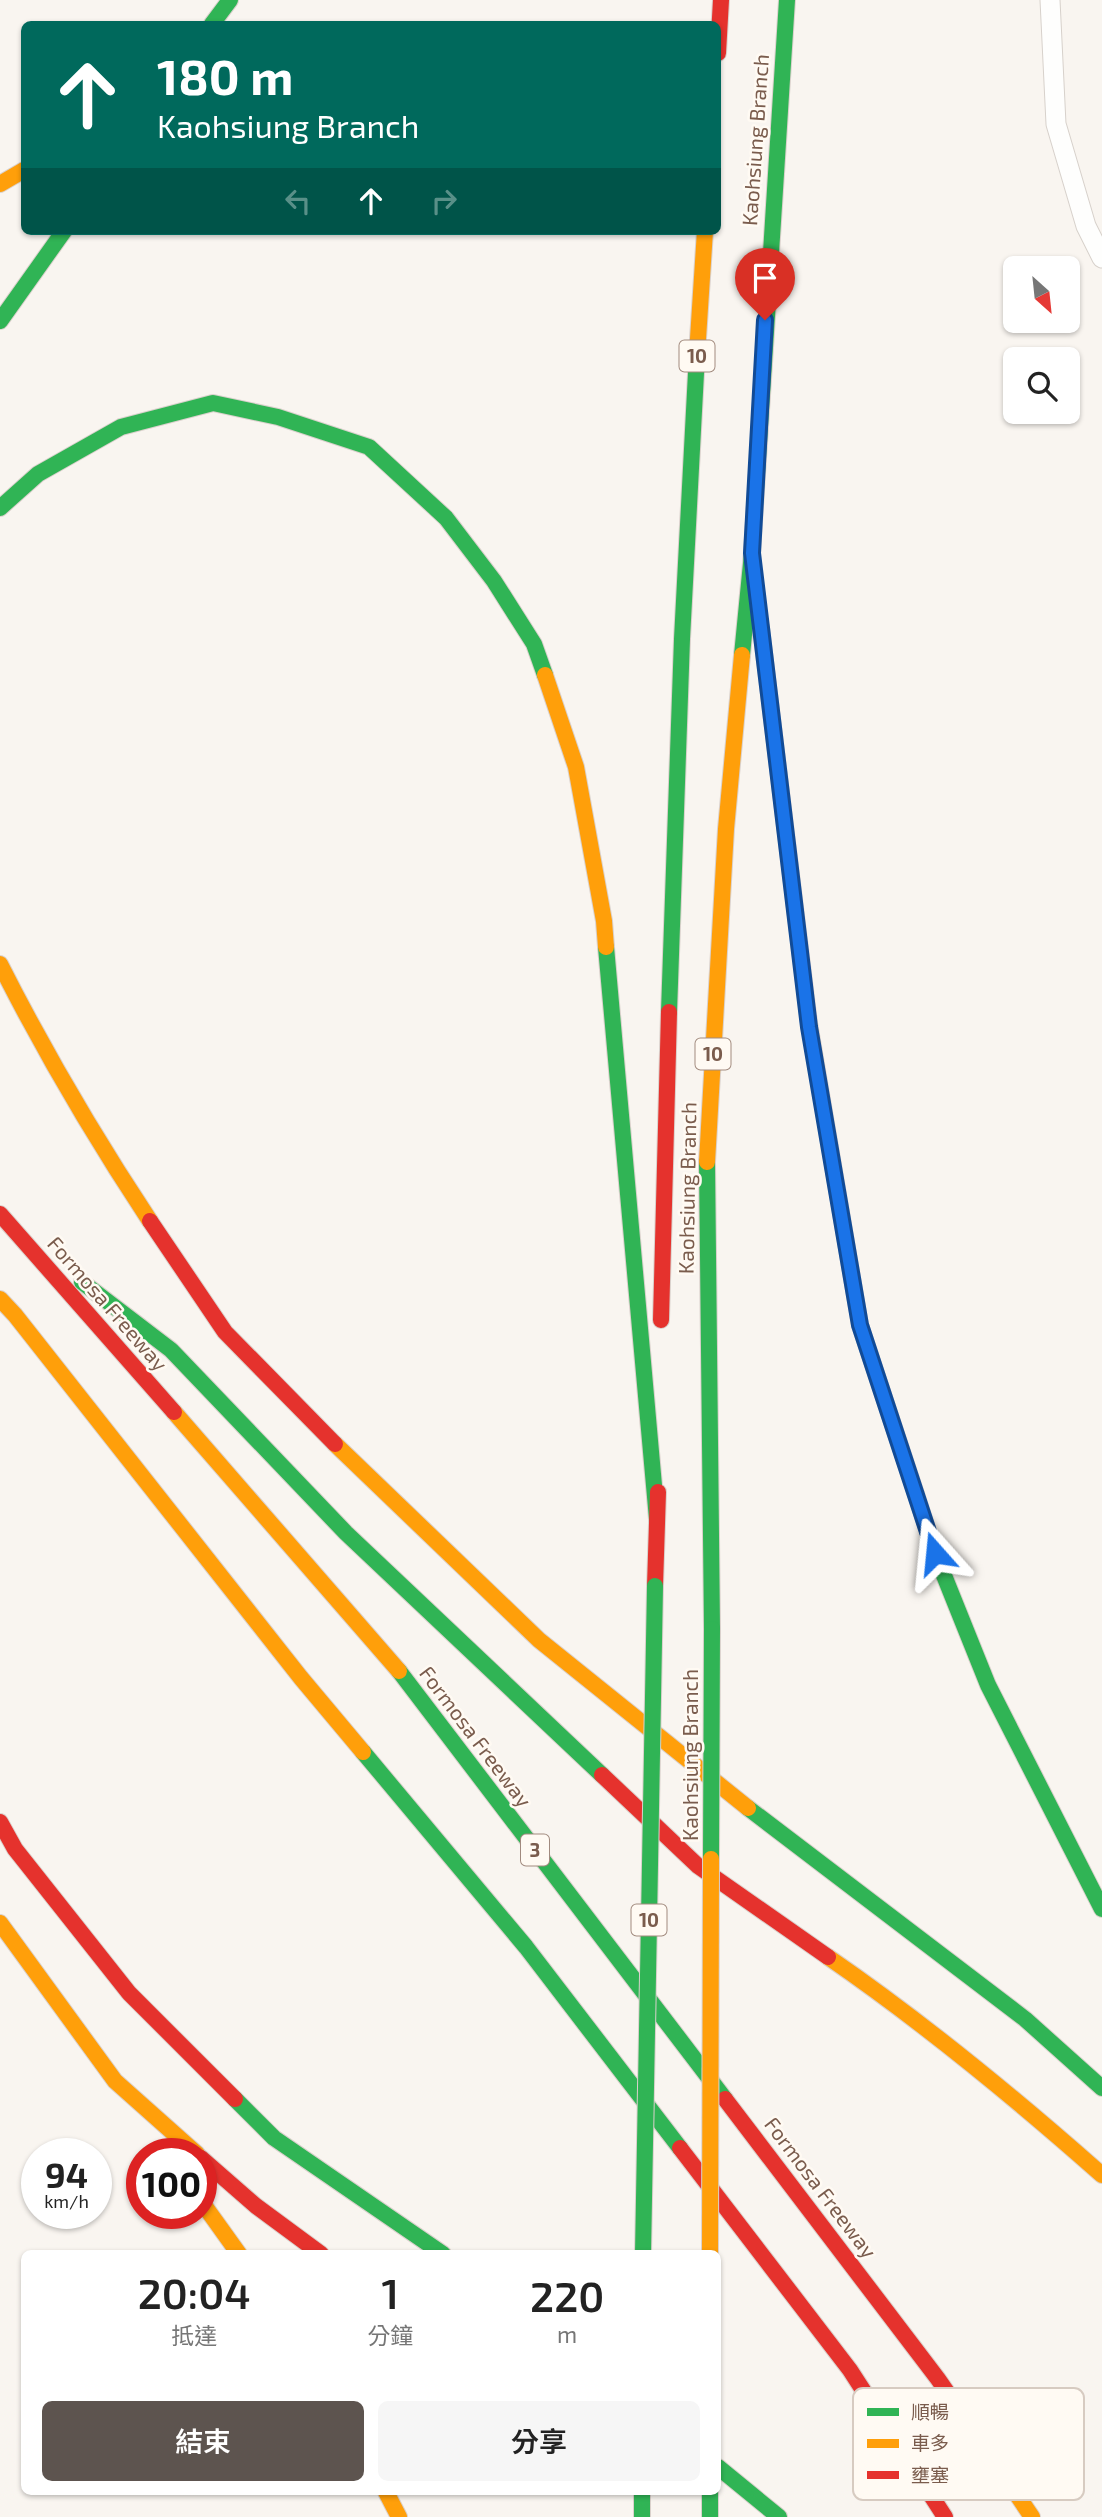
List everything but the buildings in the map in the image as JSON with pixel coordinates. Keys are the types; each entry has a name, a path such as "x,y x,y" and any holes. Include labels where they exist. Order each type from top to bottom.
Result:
{"highway":[{"path":"214,21 230,0"},
{"path":"720,21 721,0"},
{"name":"Kaohsiung Branch","path":"710,2250 712,1629 706,1187 726,828 752,553 787,0"},
{"path":"0,184 21,172"},
{"path":"0,321 61,235"},
{"name":"Kaohsiung Branch","path":"661,1342 664,1165 688,481 705,235"},
{"path":"0,508 38,474 121,426 213,403 278,417 369,446 446,518 494,581 534,644 576,767 604,921 657,1518"},
{"path":"752,553 809,1027 860,1325 935,1553 988,1685 1102,1909"},
{"path":"0,964 38,1039 119,1174 225,1332 352,1462 539,1640 784,1836 1025,2019 1102,2088"},
{"name":"Formosa Freeway","path":"0,1214 386,1655 945,2388"},
{"path":"18,1234 171,1350 345,1533 698,1866 882,1994 1048,2127 1102,2175"},
{"path":"0,1299 301,1678 526,1947 862,2388"},
{"name":"Kaohsiung Branch","path":"643,2250 660,1369"},
{"path":"0,1822 15,1849 129,1993 274,2138 437,2250"},
{"path":"0,1923 156,2138"},
{"path":"116,2081 179,2138"},
{"path":"217,2172 256,2206 316,2250"},
{"path":"217,2223 236,2250"},
{"path":"721,2469 779,2517"},
{"path":"388,2495 400,2517"},
{"path":"634,2495 660,2517"},
{"path":"642,2495 642,2517"},
{"path":"710,2495 710,2517"},
{"path":"934,2500 945,2517"},
{"name":"Formosa Freeway","path":"1021,2500 1032,2517"}],"lane":[{"path":"1050,0 1056,124 1086,226 1102,258"}],"traffic: fast":[{"path":"214,21 230,0"},
{"path":"742,655 752,553 787,0"},
{"path":"0,321 61,235"},
{"path":"669,1012 682,639 697,354"},
{"path":"0,508 38,474 121,427 213,403 278,417 369,447 446,518 494,581 534,644 545,675"},
{"path":"606,947 657,1519"},
{"path":"707,1162 712,1629"},
{"path":"82,1282 171,1350 346,1533 602,1775"},
{"path":"916,1494 935,1553 988,1685 1102,1909"},
{"path":"643,2250 655,1586"},
{"path":"711,1859 712,1629"},
{"path":"399,1671 725,2099"},
{"path":"363,1752 526,1947 680,2148"},
{"path":"748,1808 1025,2019 1102,2088"},
{"path":"235,2099 274,2138 437,2250"},
{"path":"721,2469 779,2517"},
{"path":"642,2495 642,2517"},
{"path":"710,2495 710,2517"}],"traffic: slow":[{"path":"0,184 21,172"},
{"path":"697,354 705,235"},
{"path":"707,1162 726,829 742,655"},
{"path":"545,675 576,767 604,921 606,947"},
{"path":"0,964 71,1095 150,1221"},
{"path":"809,1023 860,1325 916,1494"},
{"path":"0,1299 301,1678 363,1752"},
{"path":"174,1412 399,1671"},
{"path":"335,1444 539,1640 748,1808"},
{"path":"710,2250 711,1859"},
{"path":"0,1923 115,2081 179,2138"},
{"path":"828,1957 968,2062 1102,2175"},
{"path":"217,2223 236,2250"},
{"path":"388,2495 399,2517"},
{"path":"1020,2500 1032,2517"}],"traffic: jam":[{"path":"720,21 721,0"},
{"path":"761,628 809,1023"},
{"path":"661,1320 669,1012"},
{"path":"0,1214 174,1412"},
{"path":"150,1221 225,1332 335,1444"},
{"path":"655,1586 658,1492"},
{"path":"602,1775 698,1866 828,1957"},
{"path":"0,1822 15,1849 129,1993 235,2099"},
{"path":"725,2099 944,2388"},
{"path":"680,2148 862,2388"},
{"path":"217,2172 256,2206 316,2250"},
{"path":"934,2500 945,2517"}],"route":[{"path":"765,320 752,553 809,1027 860,1325 935,1553"}]}
